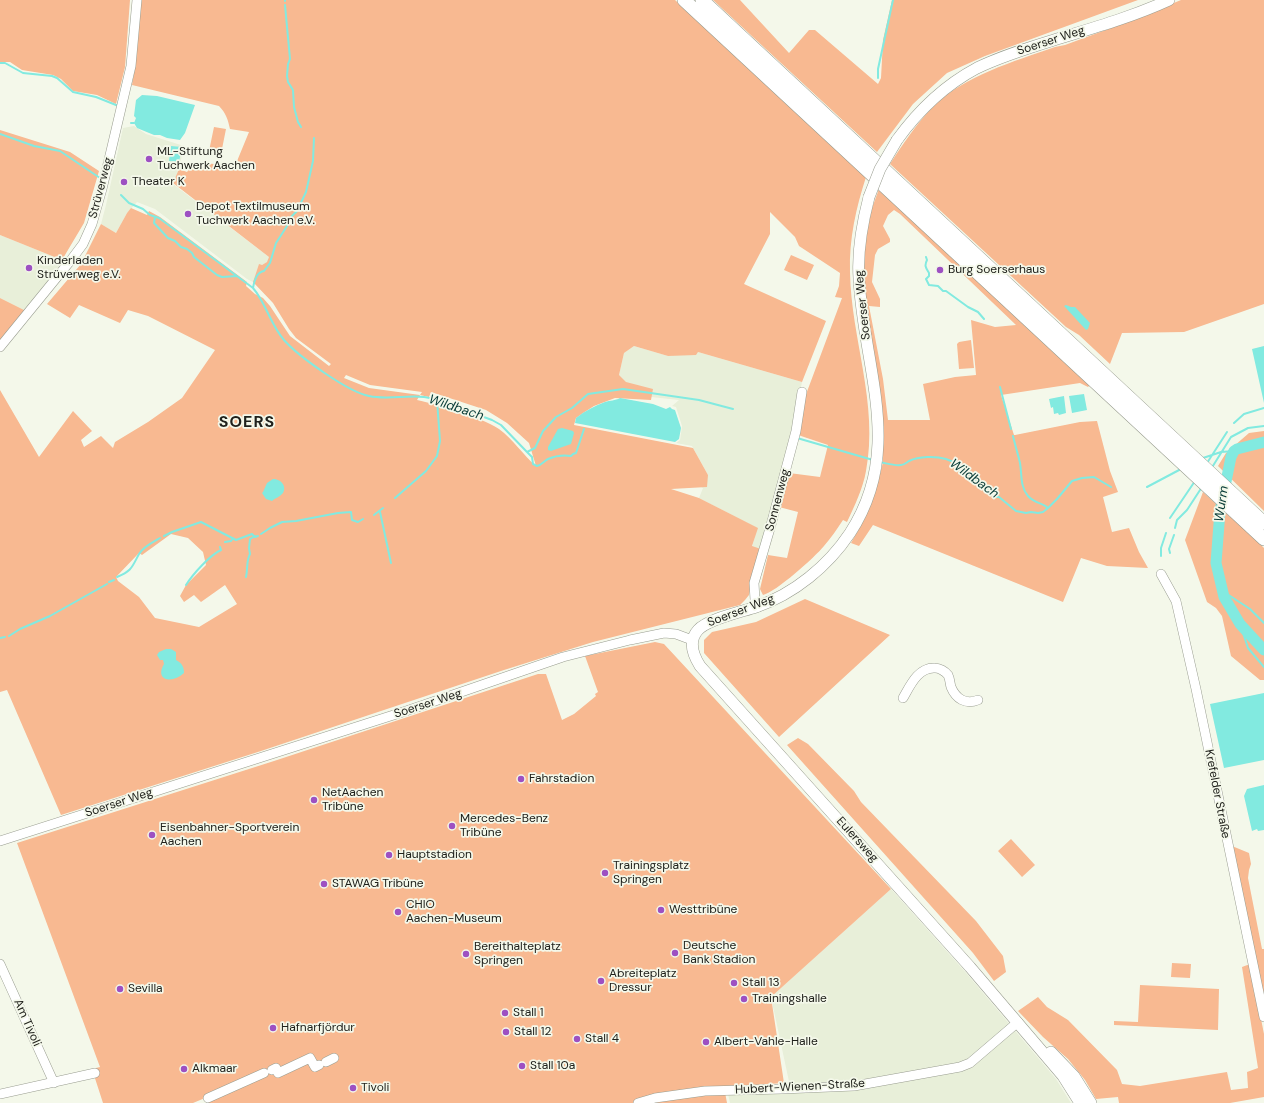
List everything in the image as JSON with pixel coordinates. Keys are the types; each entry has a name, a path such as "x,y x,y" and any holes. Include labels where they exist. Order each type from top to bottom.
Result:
{"highway":[{"path":"684,0 1100,377"},
{"path":"702,0 1239,507 1264,524"},
{"path":"1239,507 1264,539"}],"main road":[{"name":"Soerser Weg","path":"692,640 697,631 707,623 758,607 784,595 806,580 834,554 850,532 862,511 869,493 877,458 877,407 861,299 859,278 859,246 862,225 869,197 880,169 897,140 915,117 936,96 977,68 1012,54 1126,17 1168,0"},
{"name":"Eulersweg","path":"692,640 694,655 700,666 1031,1036 1063,1076 1080,1103"},
{"name":"Eulersweg","path":"1031,1036 1064,1064 1074,1076 1091,1103"}],"street":[{"name":"Strüverweg","path":"0,347 83,244 92,224 102,189 131,66 137,0"},
{"name":"Sonnenweg","path":"758,607 755,600 754,584 796,431 802,392"},
{"name":"Krefelder Straße","path":"1162,574 1176,601 1196,689 1264,1017"},
{"name":"Soerser Weg","path":"0,841 401,712 563,657 664,633 680,635 692,640"},
{"path":"903,698 918,675 924,670 938,668 948,676 951,687 959,699 971,703 978,700"},
{"name":"Am Tivoli","path":"0,964 54,1082"},
{"name":"Hubert-Wienen-Straße","path":"638,1103 656,1098 705,1091 847,1086 960,1067 970,1063 1018,1022"},
{"path":"208,1098 276,1068 278,1073 310,1058 315,1067 326,1062"},
{"path":"0,1094 95,1073"}],"shaded area":[{"path":"0,0 130,0 125,67 116,104 97,95 73,91 61,79 53,75 22,70 10,62 0,62"},
{"path":"141,0 675,0 866,177 854,224 850,272 855,322 867,396 869,446 863,484 847,522 843,520 832,537 804,566 777,588 763,595 760,589 768,555 787,558 798,512 779,507 789,473 820,477 828,445 798,435 805,397 842,298 835,297 839,286 840,273 799,246 795,237 770,212 770,234 744,284 826,321 802,382 698,352 696,355 668,356 634,346 624,353 619,375 626,382 653,389 651,400 615,398 594,406 583,413 576,418 574,425 693,448 708,475 707,487 671,489 699,498 758,528 752,546 761,549 752,577 749,595 740,605 593,642 61,815 7,690 0,692 0,390 39,457 73,411 92,431 81,440 84,447 101,436 113,448 115,442 148,422 182,398 215,350 148,316 128,310 120,323 79,305 70,318 47,304 81,264 101,224 116,233 131,208 147,215 149,211 160,217 247,282 246,286 255,294 263,298 290,336 329,366 331,364 296,338 273,303 253,282 259,264 262,265 267,262 269,257 173,183 179,169 187,172 190,168 196,170 204,163 235,166 249,132 230,129 226,117 219,106 132,85","holes":["346,375 370,385 422,392 420,395 369,388 344,378","431,392 486,410 507,423 529,443 536,466 504,433 491,424 459,412 417,400 420,395 429,397","171,534 188,538 203,552 206,565 186,585 180,596 184,602 194,595 201,602 225,585 237,604 199,627 155,618 139,597 118,581 116,577 139,553 142,555"]},
{"path":"713,0 740,0 789,53 809,30 815,30 878,84 881,78 883,40 892,0 1138,0 985,56 947,73 913,104 877,152"},
{"path":"1181,0 1264,0 1264,304 1184,332 1122,333 1110,364 1079,335 1066,327 890,164 921,120 933,107 960,86 1006,64 1065,45 1133,20"},
{"path":"134,126 146,134 184,146 179,169 173,184 269,257 268,262 259,265 253,282 155,209 137,202 127,213 116,233 101,224 123,128"},
{"path":"214,127 226,129 221,154 209,151"},
{"path":"0,130 70,152 99,171 84,223 62,260 0,235"},
{"path":"879,189 1090,385 1088,387 1080,383 1001,395 1014,435 1080,422 1097,421 1110,471 1118,492 1103,497 1112,532 1129,528 1139,552 1148,568 1107,566 1081,558 1063,602 873,525 859,546 851,543 865,518 883,462 882,422 869,330 863,264 866,236 872,208","holes":["894,210 900,214 1016,325 995,327 971,320 976,375 955,377 923,384 930,420 888,420 883,379 869,306 880,307 880,299 872,282 875,255 878,249 890,242 890,239 883,226 888,215"]},
{"name":"Kinderladen Strüverweg e.V.","path":"0,235 62,260 53,276 26,311 0,298"},
{"path":"791,255 814,265 807,280 784,270"},
{"path":"0,298 26,311 0,342"},
{"path":"971,340 974,368 959,369 957,344 959,342"},
{"path":"634,346 668,356 698,352 802,382 783,472 761,549 752,547 757,528 699,498 703,488 701,487 708,475 692,446 676,443 680,440 682,426 676,407 672,406 679,400 623,394 619,375 624,353"},
{"path":"1264,431 1264,511 1218,466 1226,453 1249,433"},
{"path":"1203,492 1230,517 1231,516 1264,548 1264,680 1260,680 1231,656 1222,616 1216,608 1207,602 1185,540"},
{"path":"805,599 890,635 779,737 704,653 704,640 712,632 756,622"},
{"path":"655,642 664,644 891,889 771,997 784,1083 724,1087 727,1103 208,1103 205,1098 193,1103 103,1103 92,1069 100,1067 17,843 274,761 538,674 546,674 562,720 574,714 596,696 595,694 598,692 585,656"},
{"path":"798,738 808,744 854,791 861,802 976,921 1003,956 1006,972 994,981 973,953 787,745"},
{"path":"1011,839 1035,865 1022,877 998,851"},
{"path":"1232,846 1249,853 1251,864 1248,878 1262,949 1264,949 1264,996"},
{"path":"891,889 967,974 1056,1079 1071,1103 730,1103 728,1094 791,1091 771,997"},
{"path":"1172,963 1191,964 1190,978 1171,977"},
{"path":"1250,964 1264,1034 1264,1097 1230,1103 1119,1103 1118,1097 1096,1099 1085,1080 1068,1059 1043,1037 1018,1011 1038,997 1047,1007 1068,1020 1117,1070 1122,1084 1140,1086 1227,1072 1231,1090 1248,1088 1247,1072 1258,1068 1242,967"},
{"path":"1140,985 1219,989 1218,1030 1114,1025 1114,1021 1138,1022"}],"water":[{"path":"142,95 157,96 195,105 185,133 180,140 154,135 137,128 134,123 136,118 134,116 136,100"},
{"path":"171,146 182,147 179,162 169,161"},
{"path":"1064,306 1075,307 1090,323 1088,329 1086,330"},
{"path":"1264,346 1264,403 1252,349"},
{"path":"1084,394 1087,410 1072,413 1069,396"},
{"path":"1064,396 1066,413 1059,415 1058,413 1054,414 1053,407 1051,408 1049,399"},
{"path":"620,398 653,404 666,409 670,407 675,410 681,428 679,439 675,442 575,423 576,418 597,405"},
{"path":"562,428 573,431 574,433 571,444 551,451 548,450 548,447 558,429"},
{"path":"273,479 278,480 284,485 284,490 282,494 272,501 266,499 262,493 267,483"},
{"path":"166,649 171,649 176,652 176,660 184,669 184,673 175,679 166,679 161,674 164,664 163,660 160,660 157,655 159,652"},
{"path":"1264,693 1264,760 1224,768 1210,704"},
{"path":"1264,785 1264,830 1258,831 1257,829 1252,831 1244,796 1247,789"}],"waterway":[{"path":"878,78 878,69 893,0"},
{"path":"285,5 290,59 287,76 288,82 293,90 294,107 301,127"},
{"path":"0,63 5,63 23,73 52,76 57,78 73,92 96,97 116,105"},
{"name":"Wildbach","path":"0,134 34,146 60,151 100,178"},
{"path":"253,288 259,273 264,271 270,263 276,243 289,223 291,217 297,211 306,192 313,161 314,138"},
{"name":"Wildbach","path":"121,195 129,203 143,209 150,215 159,218 253,288 279,334 284,340 300,355 337,381 349,388 369,396 382,398 424,397 451,404 501,425 527,452 535,448 543,431 556,417 572,408 588,394 623,389 699,400 733,409"},
{"name":"Wildbach","path":"155,217 154,223 168,238 175,241 181,247 187,249 194,257 217,275 222,277 237,276"},
{"path":"926,257 926,267 929,273 929,276 926,279 929,285 938,286 943,291 946,291 968,307 978,312 984,319"},
{"path":"1000,387 1011,429"},
{"path":"395,498 426,471 437,456 440,441 437,400"},
{"path":"1234,423 1244,414 1264,408"},
{"path":"1211,469 1231,437 1248,428 1264,426"},
{"path":"527,452 532,457 533,464 537,466 554,457 571,456 576,453 584,429"},
{"path":"1207,463 1227,432"},
{"path":"1013,436 1020,463 1022,485 1025,492 1033,500 1048,508"},
{"name":"Wildbach","path":"797,438 873,460"},
{"name":"Wurm","path":"1264,442 1237,449 1231,457 1220,511 1216,563 1224,597 1240,624 1264,650"},
{"name":"Wildbach","path":"1203,458 1221,452 1234,451"},
{"name":"Wildbach","path":"879,462 893,465 903,465 913,459 922,457 946,459 959,466 995,497 999,497 1016,511 1026,513 1043,512 1057,499 1072,481 1094,477 1111,487"},
{"name":"Wildbach","path":"1147,487 1181,469"},
{"path":"1170,518 1195,481"},
{"path":"1175,528 1177,520 1187,510 1202,487"},
{"path":"374,515 383,508"},
{"path":"261,534 282,522 296,521 338,513 351,512 352,520 358,522 363,519"},
{"path":"380,512 391,563"},
{"path":"164,536 201,522 236,540 252,534 255,537 258,536"},
{"path":"1161,556 1161,548 1166,533"},
{"path":"1170,553 1169,549 1174,535"},
{"path":"246,577 250,554 250,539 255,536"},
{"path":"117,577 126,573 131,568 143,549 160,538"},
{"path":"225,542 231,541 233,538"},
{"path":"186,585 202,565 221,550 220,547"},
{"path":"109,582 114,580"},
{"path":"9,636 20,629 50,616 107,584"},
{"name":"Wurm","path":"1221,590 1250,609 1264,623"},
{"path":"1240,624 1248,648 1264,667"},
{"path":"0,638 5,637"}],"place":[{"name":"ML-Stiftung Tuchwerk Aachen","path":"149,159"},
{"name":"Theater K","path":"124,182"},
{"name":"Depot Textilmuseum Tuchwerk Aachen e.V.","path":"188,214"},
{"name":"Kinderladen Strüverweg e.V.","path":"29,268"},
{"name":"Burg Soerserhaus","path":"940,270"},
{"name":"Fahrstadion","path":"521,779"},
{"name":"NetAachen Tribüne","path":"314,800"},
{"name":"Mercedes-Benz Tribüne","path":"452,826"},
{"name":"Eisenbahner-Sportverein Aachen","path":"152,835"},
{"name":"Hauptstadion","path":"389,855"},
{"name":"Trainingsplatz Springen","path":"605,873"},
{"name":"STAWAG Tribüne","path":"324,884"},
{"name":"Westtribüne","path":"661,910"},
{"name":"CHIO Aachen-Museum","path":"398,912"},
{"name":"Deutsche Bank Stadion","path":"675,953"},
{"name":"Bereithalteplatz Springen","path":"466,954"},
{"name":"Abreiteplatz Dressur","path":"601,981"},
{"name":"Stall 13","path":"734,983"},
{"name":"Sevilla","path":"120,989"},
{"name":"Trainingshalle","path":"744,999"},
{"name":"Stall 1","path":"505,1013"},
{"name":"Hafnarfjördur","path":"273,1028"},
{"name":"Stall 12","path":"506,1032"},
{"name":"Stall 4","path":"577,1039"},
{"name":"Albert-Vahle-Halle","path":"706,1042"},
{"name":"Stall 10a","path":"522,1066"},
{"name":"Alkmaar","path":"184,1069"},
{"name":"Tivoli","path":"353,1088"}],"district":[{"name":"SOERS","path":"247,423"}]}
